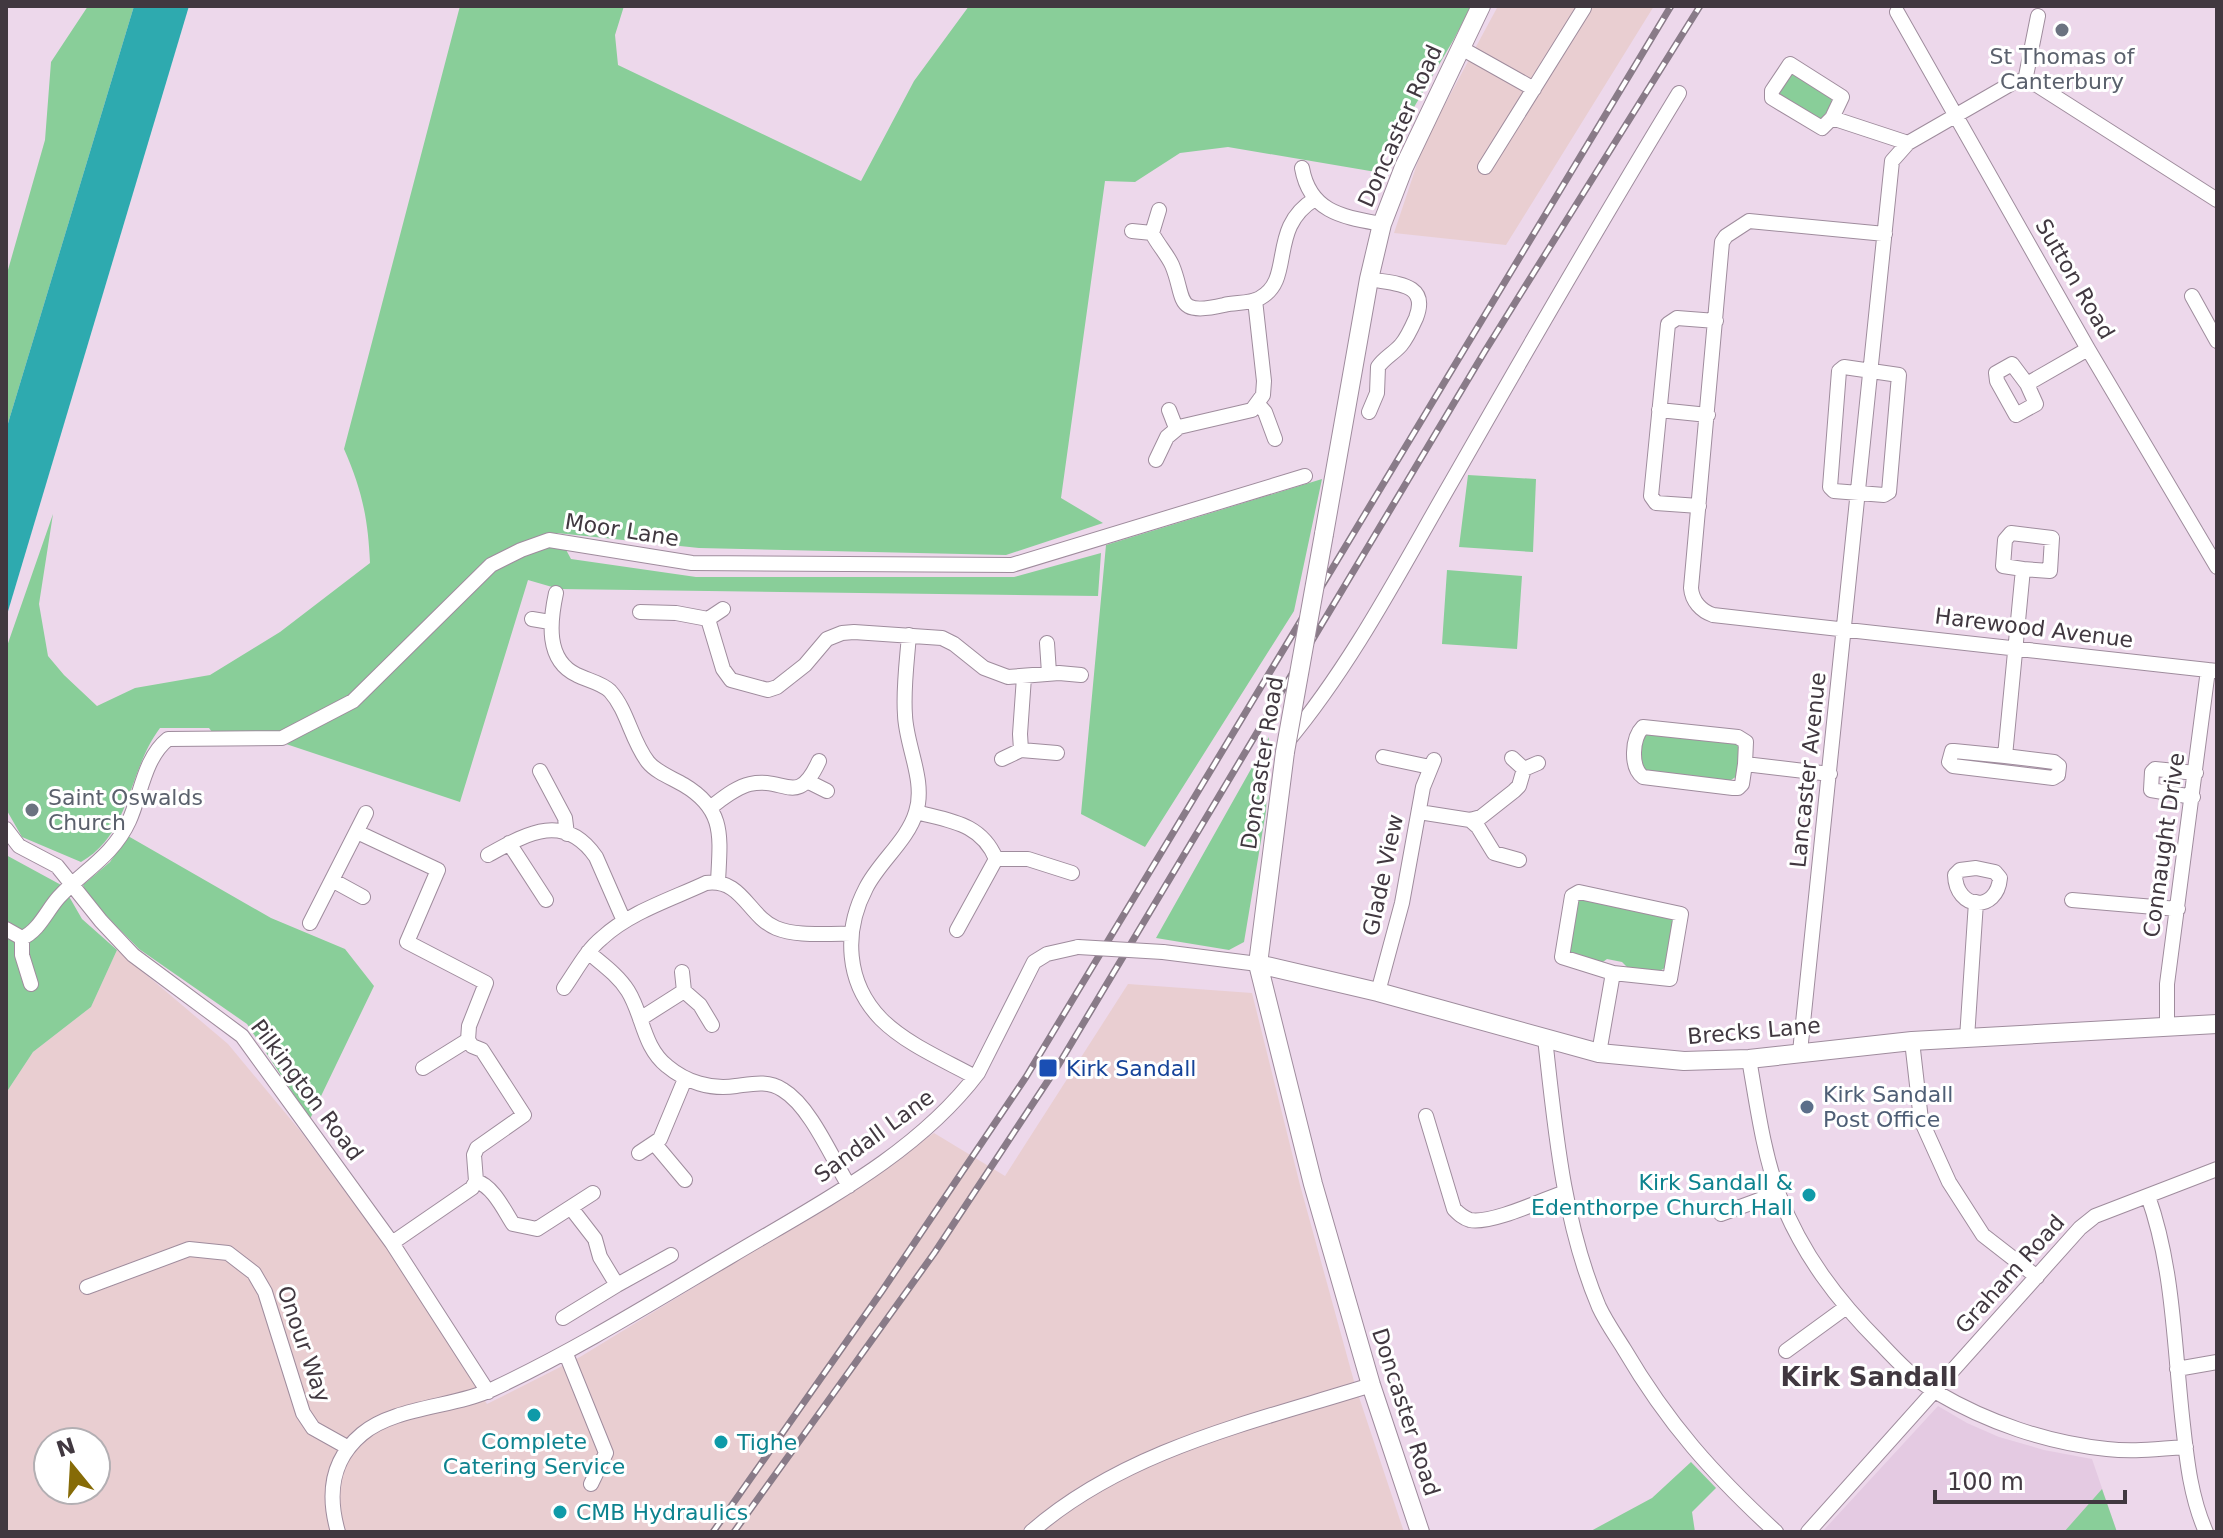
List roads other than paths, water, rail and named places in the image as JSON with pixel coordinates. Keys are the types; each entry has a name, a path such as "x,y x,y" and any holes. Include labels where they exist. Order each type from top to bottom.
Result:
{"street":[{"name":"Doncaster Road","path":"1420,1532 1371,1385 1313,1184 1258,964 1286,747 1369,279 1382,224 1404,167 1481,6"},
{"path":"1485,167 1584,8"},
{"name":"Sutton Road","path":"1897,12 2088,349 2214,557"},
{"path":"2031,83 2038,16"},
{"path":"1461,48 1534,89"},
{"path":"1790,64 1842,97 1832,118 1822,128 1772,98 1772,91 1790,64"},
{"path":"1832,118 1908,143 2014,82 2031,83 2217,200"},
{"path":"1286,747 1313,711 1377,611 1599,224 1679,93"},
{"name":"Lancaster Avenue","path":"1800,1052 1892,161 1908,143"},
{"path":"1302,168 1305,182 1315,199 1337,213 1382,224"},
{"path":"1159,210 1152,233 1171,263 1180,298 1193,308 1204,309 1255,300 1271,289 1278,277 1290,222 1298,211 1315,199"},
{"path":"1716,321 1677,318 1668,324 1651,496 1653,501 1699,506 1708,415 1716,321 1722,242 1726,236 1749,221 1885,234"},
{"path":"1132,231 1152,233"},
{"path":"1369,279 1410,287 1420,301 1406,338 1378,367 1377,393 1369,412"},
{"path":"2192,296 2217,341"},
{"path":"1156,460 1167,437 1176,428 1252,410 1258,404 1263,395 1264,381 1255,300"},
{"path":"2027,384 2088,349"},
{"path":"1844,367 1899,375 1889,492 1884,495 1858,493 1834,491 1829,482 1839,371 1844,367"},
{"path":"1258,404 1265,412 1275,439"},
{"path":"1169,410 1176,428"},
{"path":"1659,410 1708,415"},
{"name":"Moor Lane","path":"72,885 111,850 120,837 155,752 168,739 282,738 296,733 353,701 491,565 549,540 692,563 1012,565 1305,476"},
{"name":"Harewood Avenue","path":"1699,506 1691,588 1692,598 1706,613 2212,670"},
{"path":"2005,756 2023,569"},
{"path":"556,593 550,622 552,641 562,664 569,671 606,687 618,701 648,762 711,807 720,835 718,882"},
{"path":"640,612 676,613 708,619 723,609"},
{"path":"532,619 550,622"},
{"path":"708,619 723,669 731,680 768,690 777,687 805,665 827,639 842,633 942,638 984,668 1008,677 1049,673 1081,675"},
{"path":"909,635 904,712 917,777 916,812 866,887 851,934 851,961 857,984 881,1019 899,1033 975,1077"},
{"path":"1047,643 1049,673"},
{"name":"Connaught Drive","path":"2167,1027 2167,984 2212,670"},
{"path":"1021,750 1024,677"},
{"path":"1643,727 1738,737 1746,742 1745,764 1742,784 1738,788 1643,777 1635,771 1634,765 1637,735 1643,727"},
{"path":"1002,759 1021,750 1057,753"},
{"path":"1954,751 2005,756 2054,762 2059,766 2058,775 2053,778 1953,766 1949,762 1954,751"},
{"name":"Glade View","path":"1378,992 1402,903 1423,787 1432,763 1383,757"},
{"path":"1512,758 1524,769"},
{"path":"809,782 819,761"},
{"path":"1524,769 1538,763"},
{"path":"1745,764 1830,774"},
{"path":"1419,812 1470,820 1481,817 1519,786 1524,769"},
{"path":"2193,797 2151,790 2152,772 2155,769 2196,773"},
{"path":"540,771 565,818 567,834"},
{"path":"711,807 752,783 791,788 809,782 827,791"},
{"path":"916,812 972,828 996,859"},
{"path":"310,923 366,813"},
{"path":"1470,820 1494,853 1519,860"},
{"name":"Pilkington Road","path":"6,829 19,846 57,866 133,955 242,1036 392,1243 488,1392"},
{"path":"488,855 535,831 567,834 582,842 596,857 624,921"},
{"path":"357,832 438,870 407,942 486,983 469,1026 468,1040 472,1046 482,1050 524,1115 477,1148 474,1155 476,1181 472,1188 392,1243"},
{"path":"509,843 546,900"},
{"path":"996,859 1028,859 1072,873"},
{"path":"957,930 996,859"},
{"path":"332,880 363,897"},
{"path":"564,988 599,939 624,921 706,883 730,885 765,922 785,931 851,934"},
{"path":"22,938 33,931 72,885"},
{"path":"1574,893 1681,914 1670,979 1613,973 1562,957 1574,893"},
{"path":"2072,900 2178,909"},
{"path":"1967,1038 1976,902"},
{"path":"6,929 22,938"},
{"path":"22,938 22,955 31,984"},
{"name":"Sandall Lane","path":"347,1447 365,1430 386,1420 488,1392 566,1354 849,1186 930,1127 951,1107 975,1077 1034,962 1047,954 1078,947 1163,952 1258,964"},
{"path":"588,952 620,980 651,1048 665,1065 685,1079 714,1087 753,1083 782,1088 803,1109 849,1186"},
{"name":"Brecks Lane","path":"1258,964 1378,992 1599,1053 1684,1061 1749,1059 1912,1041 2217,1024"},
{"path":"682,972 684,991 700,1005 712,1025"},
{"path":"1599,1053 1613,973"},
{"path":"640,1019 684,991"},
{"path":"1545,1038 1565,1192 1600,1308 1641,1379 1673,1425 1721,1481 1776,1532"},
{"path":"423,1068 468,1040"},
{"path":"1912,1041 1921,1120 1949,1182 1983,1235 2037,1277"},
{"path":"1749,1059 1764,1143 1778,1193 1813,1265 1845,1308 1900,1364 1934,1391 2003,1424 2044,1438 2112,1450 2186,1447"},
{"path":"639,1153 660,1139 685,1079"},
{"path":"1426,1116 1454,1209 1463,1217 1473,1221 1487,1219 1565,1192"},
{"path":"654,1143 685,1180"},
{"name":"Graham Road","path":"1808,1532 2080,1228 2095,1216 2217,1169"},
{"path":"476,1181 492,1192 513,1224 518,1226 541,1228 593,1193"},
{"path":"1721,1214 1778,1193"},
{"path":"2148,1196 2159,1227 2166,1262 2195,1508 2206,1532"},
{"path":"571,1208 595,1239 600,1257 617,1285"},
{"name":"Onour Way","path":"87,1287 189,1249 228,1253 254,1273 265,1292 303,1413 313,1428 347,1447"},
{"path":"563,1318 671,1255"},
{"path":"1786,1351 1845,1308"},
{"path":"566,1354 606,1453 591,1484"},
{"path":"2177,1369 2217,1362"},
{"path":"1031,1532 1079,1496 1125,1469 1185,1443 1371,1385"},
{"path":"338,1532 330,1499 333,1477 347,1447"}],"water":[{"path":"134,6 189,6 6,618 6,430"}],"railway":[{"path":"713,1532 882,1291 1026,1077 1671,6"},
{"path":"734,1532 935,1252 1059,1064 1485,351 1700,6"}],"place":[{"name":"St Thomas of Canterbury","path":"2062,30"},
{"name":"Saint Oswalds Church","path":"32,810"},
{"name":"Kirk Sandall","path":"1048,1068"},
{"name":"Kirk Sandall Post Office","path":"1807,1107"},
{"name":"Kirk Sandall & Edenthorpe Church Hall","path":"1809,1195"},
{"name":"Complete Catering Service","path":"534,1415"},
{"name":"Tighe","path":"721,1442"},
{"name":"CMB Hydraulics","path":"560,1512"}],"district":[{"name":"Kirk Sandall","path":"1869,1377"}]}
